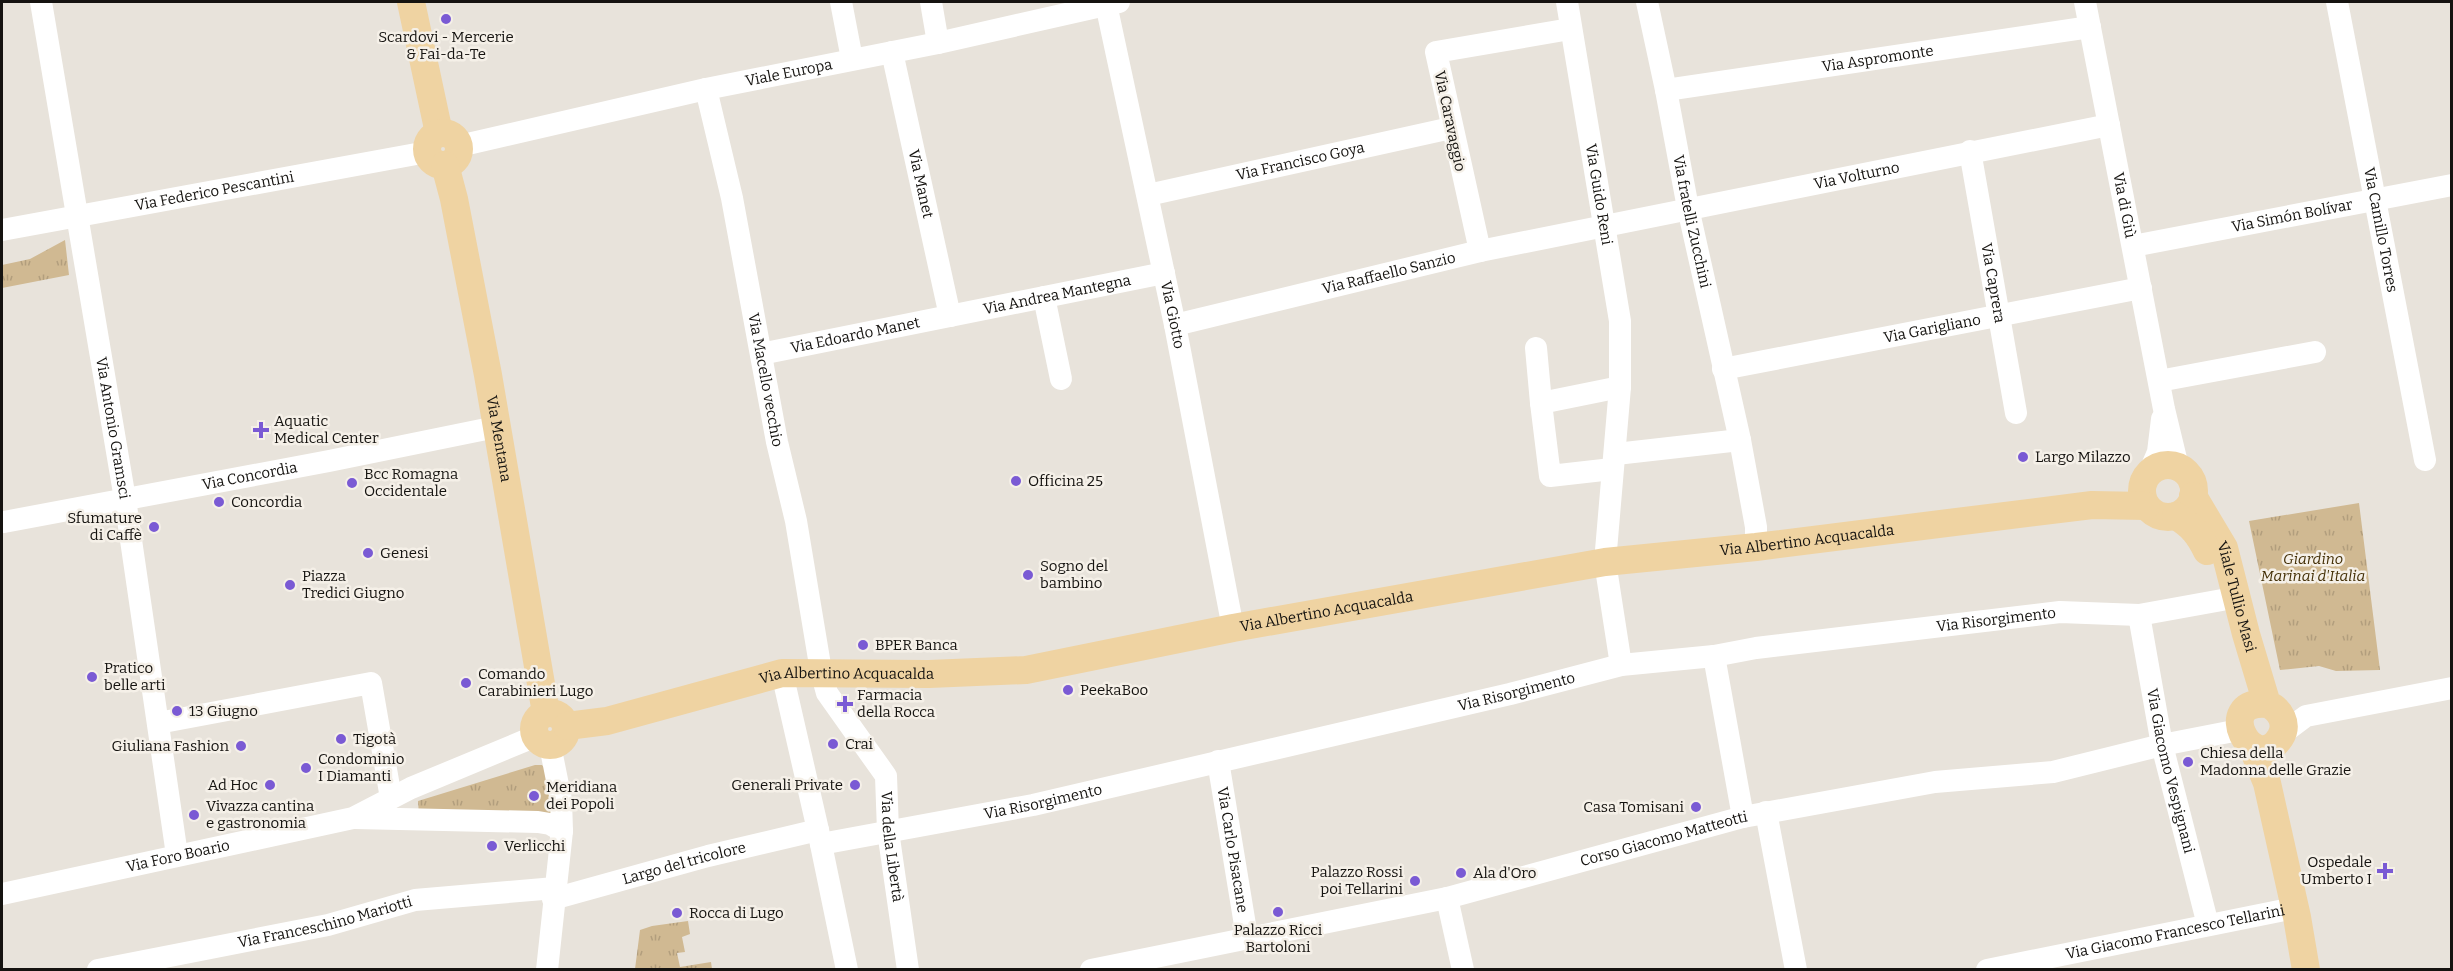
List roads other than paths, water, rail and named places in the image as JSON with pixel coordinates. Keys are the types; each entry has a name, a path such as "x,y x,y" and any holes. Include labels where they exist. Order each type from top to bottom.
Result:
{"main road":[{"name":"Via Mentana","path":"412,2 458,223 550,730"},
{"path":"2146,488 2163,466 2178,468"},
{"name":"Viale Tullio Masi","path":"2178,468 2190,479 2185,506 2188,524 2199,534 2211,560 2263,725"},
{"name":"Via Albertino Acquacalda","path":"550,730 608,721 782,672 930,674 1026,670 1233,628 1605,562 1756,547 2092,505 2146,488"},
{"name":"Viale Tullio Masi","path":"2146,488 2159,516 2185,506"},
{"name":"Viale Tullio Masi","path":"2185,506 2224,548 2246,634 2263,725 2267,783 2306,969"}],"street":[{"name":"Via Antonio Gramsci","path":"41,2 125,499 177,855"},
{"path":"841,2 852,59"},
{"path":"931,2 938,43"},
{"name":"Via Guido Reni","path":"1567,2 1620,321 1620,387 1605,562 1621,665"},
{"name":"Via fratelli Zucchini","path":"1647,2 1688,208 1740,440 1756,527 1756,547"},
{"name":"Via di Giù","path":"2085,2 2164,409 2178,468"},
{"name":"Via Camillo Torres","path":"2337,2 2425,460"},
{"name":"Viale Europa","path":"443,149 706,89 938,43 1113,3"},
{"name":"Via Giotto","path":"1113,3 1148,195 1233,628"},
{"name":"Via Aspromonte","path":"1666,90 2090,27"},
{"name":"Via Caravaggio","path":"1480,251 1436,52 1570,28"},
{"name":"Via Manet","path":"892,52 950,316"},
{"name":"Via Macello vecchio","path":"706,89 732,198 777,442 796,520 821,671"},
{"name":"Via Volturno","path":"1604,225 2109,124"},
{"name":"Via Francisco Goya","path":"1148,195 1451,128"},
{"name":"Via Federico Pescantini","path":"2,230 443,149"},
{"name":"Via Caprera","path":"1970,151 2016,413"},
{"name":"Via Simón Bolívar","path":"2133,246 2451,185"},
{"name":"Via Raffaello Sanzio","path":"1175,325 1480,251 1604,225"},
{"name":"Via Andrea Mantegna","path":"950,316 1164,273"},
{"name":"Via Garigliano","path":"1723,369 2141,288"},
{"path":"1044,297 1061,379"},
{"name":"Via Edoardo Manet","path":"761,354 950,316"},
{"path":"1536,348 1550,476 1614,462 1740,440"},
{"path":"2159,381 2315,352"},
{"path":"1541,403 1620,387"},
{"name":"Via di Giù","path":"2146,488 2158,452 2164,409"},
{"name":"Via Concordia","path":"4,522 496,428"},
{"name":"Via Risorgimento","path":"820,837 888,831 1033,805 1510,694 1621,665 1714,656 1756,648 2060,612 2139,615 2222,600"},
{"name":"Via Giacomo Vespignani","path":"2139,615 2162,745 2208,925"},
{"path":"1714,656 1743,817"},
{"name":"Via della Libertà","path":"821,671 827,693 886,776 888,831 908,969"},
{"path":"782,672 820,837 847,969"},
{"path":"158,723 370,683 391,798"},
{"path":"2263,725 2451,688"},
{"name":"Corso Giacomo Matteotti","path":"1091,969 1447,898 1766,812 1935,782 2053,772 2162,745 2263,725"},
{"path":"547,969 562,831 561,800 550,730"},
{"name":"Via Foro Boario","path":"353,818 391,798 550,730"},
{"name":"Via Carlo Pisacane","path":"1218,761 1247,937"},
{"path":"1766,812 1796,969"},
{"name":"Via Foro Boario","path":"2,894 353,818 538,822 550,824 562,831"},
{"name":"Largo del tricolore","path":"554,898 697,859 820,837"},
{"name":"Via Franceschino Mariotti","path":"98,969 328,925 415,900 554,898"},
{"path":"1447,898 1463,969"},
{"name":"Via Giacomo Francesco Tellarini","path":"1987,969 2294,908"}],"place":[{"name":"Scardovi - Mercerie & Fai-da-Te","path":"446,19"},
{"name":"Aquatic Medical Center","path":"261,430"},
{"name":"Largo Milazzo","path":"2023,457"},
{"name":"Officina 25","path":"1016,481"},
{"name":"Bcc Romagna Occidentale","path":"352,483"},
{"name":"Concordia","path":"219,502"},
{"name":"Sfumature di Caffè","path":"154,527"},
{"name":"Genesi","path":"368,553"},
{"name":"Sogno del bambino","path":"1028,575"},
{"name":"Piazza Tredici Giugno","path":"290,585"},
{"name":"BPER Banca","path":"863,645"},
{"name":"Pratico belle arti","path":"92,677"},
{"name":"Comando Carabinieri Lugo","path":"466,683"},
{"name":"PeekaBoo","path":"1068,690"},
{"name":"Farmacia della Rocca","path":"845,704"},
{"name":"13 Giugno","path":"177,711"},
{"name":"Tigotà","path":"341,739"},
{"name":"Crai","path":"833,744"},
{"name":"Giuliana Fashion","path":"241,746"},
{"name":"Chiesa della Madonna delle Grazie","path":"2188,762"},
{"name":"Condominio I Diamanti","path":"306,768"},
{"name":"Ad Hoc","path":"270,785"},
{"name":"Generali Private","path":"855,785"},
{"name":"Meridiana dei Popoli","path":"534,796"},
{"name":"Casa Tomisani","path":"1696,807"},
{"name":"Vivazza cantina e gastronomia","path":"194,815"},
{"name":"Verlicchi","path":"492,846"},
{"name":"Ospedale Umberto I","path":"2385,871"},
{"name":"Ala d'Oro","path":"1461,873"},
{"name":"Palazzo Rossi poi Tellarini","path":"1415,881"},
{"name":"Palazzo Ricci Bartoloni","path":"1278,912"},
{"name":"Rocca di Lugo","path":"677,913"}],"park label":[{"name":"Giardino Marinai d'Italia","path":"2313,568"}]}
